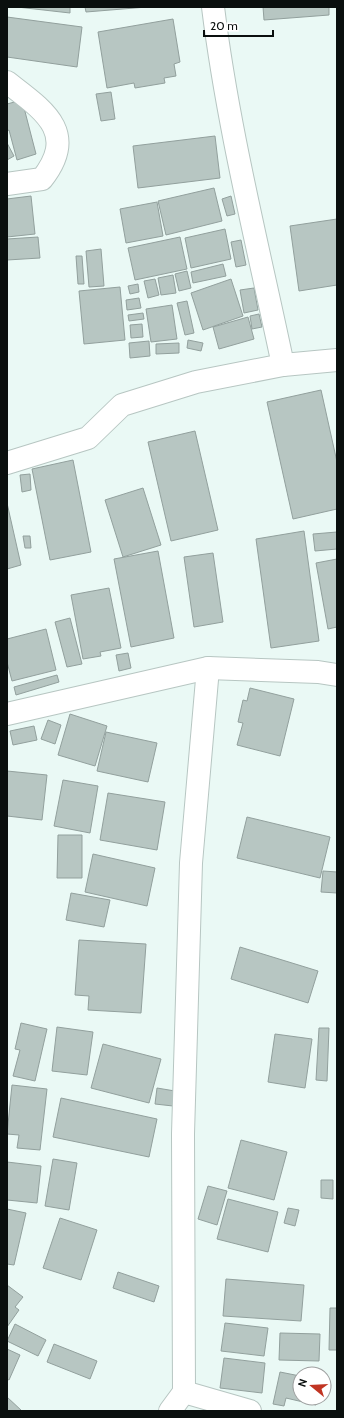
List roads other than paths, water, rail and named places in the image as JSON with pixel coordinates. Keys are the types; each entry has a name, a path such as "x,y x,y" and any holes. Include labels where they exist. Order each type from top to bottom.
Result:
{"street":[{"path":"212,7 218,52 234,134 283,365"},
{"path":"7,82 39,107 55,127 58,145 53,165 42,179 7,184"},
{"path":"7,463 88,438 122,405 196,382 283,365 337,360"},
{"path":"7,714 208,668 318,672 337,675"},
{"path":"170,1411 184,1392 183,1134 190,871 208,668"},
{"path":"184,1392 250,1411"}]}
